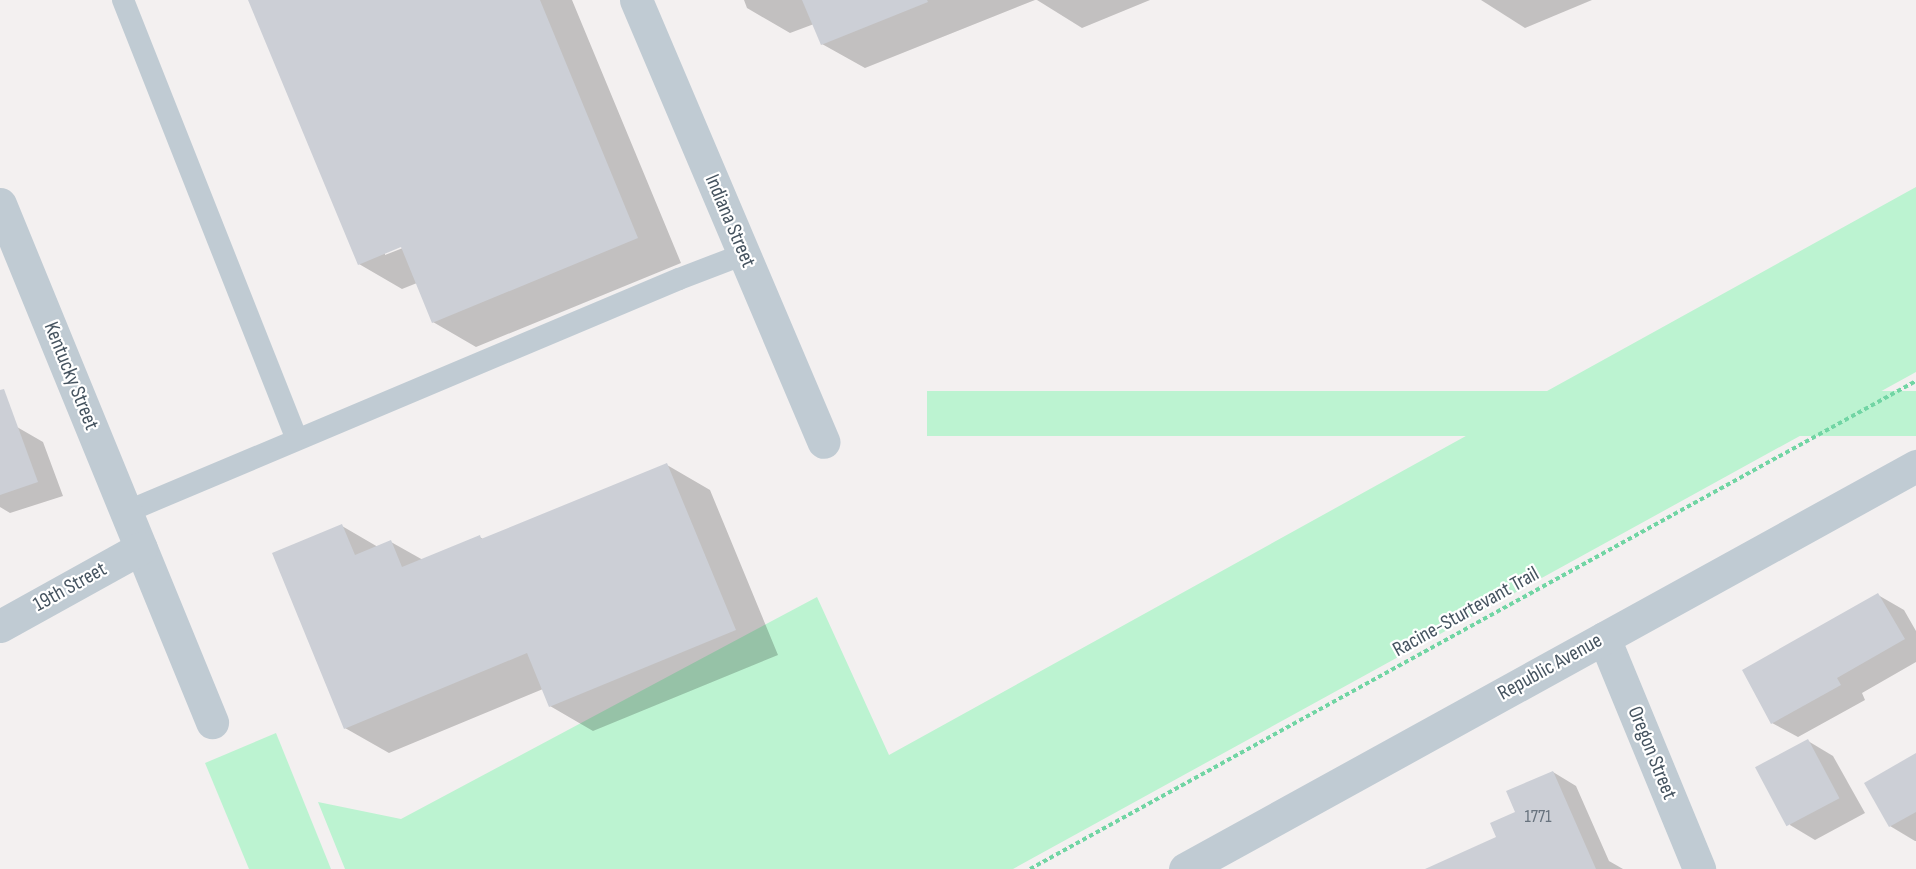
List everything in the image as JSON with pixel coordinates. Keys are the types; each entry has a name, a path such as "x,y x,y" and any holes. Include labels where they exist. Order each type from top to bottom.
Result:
{"street":[{"name":"Indiana Street","path":"636,0 824,442"},
{"name":"Kentucky Street","path":"0,204 212,722"},
{"name":"Republic Avenue","path":"1185,869 1916,466"},
{"name":"19th Street","path":"0,626 141,548"},
{"name":"Oregon Street","path":"1604,638 1699,869"}],"lane":[{"path":"123,0 297,439"},
{"path":"126,512 744,254"}],"path":[{"name":"Racine-Sturtevant Trail","path":"1030,869 1916,381"}],"green space":[{"path":"1916,187 1916,372 1013,869 345,869 318,802 401,819 817,597 889,755"},
{"path":"927,391 1916,391 1916,436 927,436"},
{"path":"276,733 331,869 249,869 205,763"}],"building":[{"path":"248,0 540,0 638,238 432,323 401,247 358,265"},
{"path":"802,0 927,0 928,2 821,45"},
{"path":"4,389 38,482 0,495 0,390"},
{"path":"667,463 736,630 549,707 527,653 344,729 272,553 342,524 355,555 391,540 402,567 480,535 481,539"},
{"path":"1878,593 1905,639 1837,678 1841,685 1771,724 1742,670"},
{"path":"1808,739 1839,798 1786,826 1755,767"},
{"path":"1916,753 1916,812 1889,827 1864,783"},
{"path":"1553,771 1596,869 1425,869 1496,837 1490,823 1515,812 1506,791"}]}
